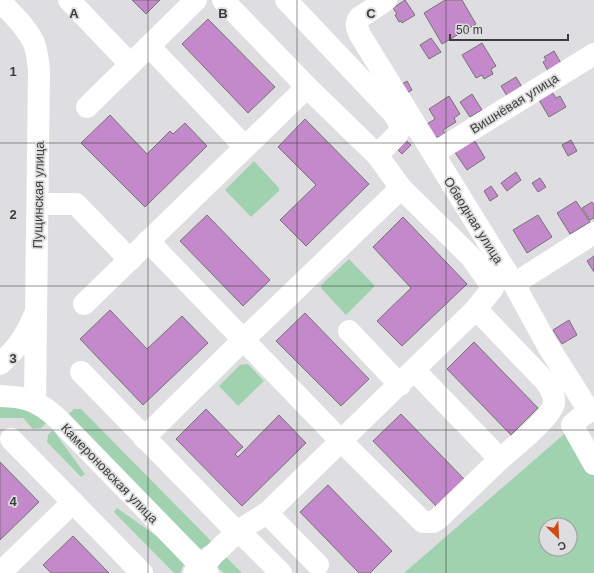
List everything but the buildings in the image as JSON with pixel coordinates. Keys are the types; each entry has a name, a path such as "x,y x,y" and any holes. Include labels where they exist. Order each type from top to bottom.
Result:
{"street":[{"path":"69,0 130,64"},
{"path":"87,107 196,0"},
{"path":"201,571 238,531 267,513 407,378 476,309 494,288 471,257 401,188 377,155 307,87 223,0"},
{"path":"286,0 394,114 401,126 397,135 377,155"},
{"name":"Обводная улица","path":"386,0 359,18 356,26 360,34 514,284 556,358 584,403 593,410"},
{"name":"Пущинская улица","path":"0,1 28,31 37,54 39,70 35,402"},
{"path":"149,46 245,147"},
{"name":"Вишнёвая улица","path":"434,153 594,54"},
{"path":"84,304 307,87"},
{"path":"144,438 243,340 401,188"},
{"path":"38,204 76,204 130,260"},
{"path":"514,284 594,233"},
{"path":"148,242 341,441 423,522 433,522 439,518 548,415 554,404 554,396 547,383 476,309"},
{"path":"0,364 16,349 27,333 36,309"},
{"path":"349,332 407,378 500,459"},
{"path":"80,372 229,524 281,573"},
{"name":"Камероновская улица","path":"0,396 26,398 46,409 57,418 201,571"},
{"path":"593,410 582,416 572,425 594,464"},
{"path":"11,439 142,573"},
{"path":"0,573 73,502"},
{"path":"267,513 318,565"}],"green space":[{"path":"254,161 279,188 279,191 251,217 225,190"},
{"path":"349,259 375,286 346,315 321,288 321,285"},
{"path":"248,364 264,381 238,406 219,386 240,365"},
{"path":"0,405 24,410 35,415 46,423 41,428 33,429 23,418 0,418"},
{"path":"74,409 81,409 213,543 200,549 69,414"},
{"path":"585,416 589,443 594,450 594,573 404,573"},
{"path":"53,430 85,474 81,477 47,442 48,435"},
{"path":"117,508 158,537 184,564 180,573 174,573 114,512"},
{"path":"224,555 242,573 224,573 218,568"}]}
